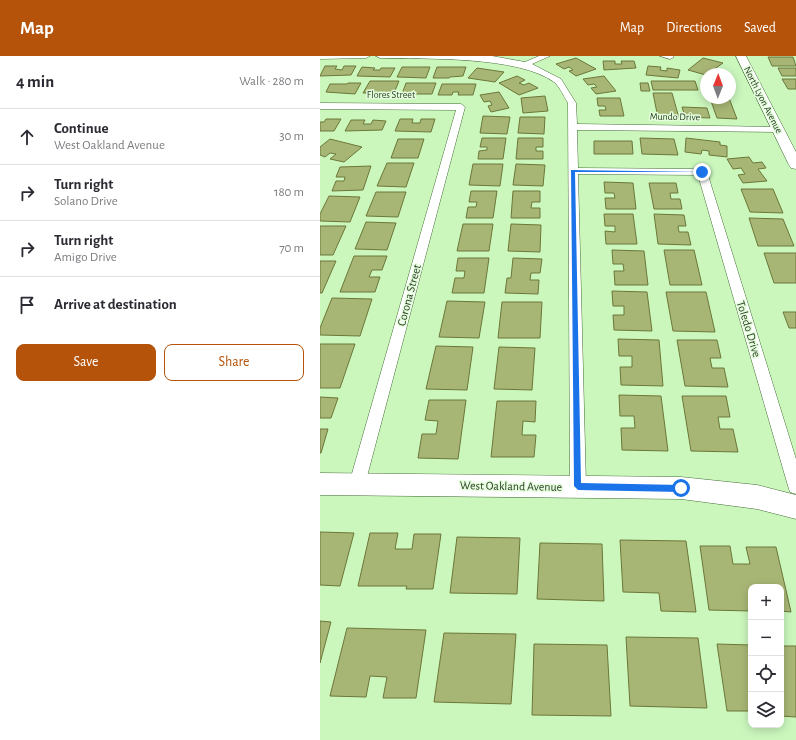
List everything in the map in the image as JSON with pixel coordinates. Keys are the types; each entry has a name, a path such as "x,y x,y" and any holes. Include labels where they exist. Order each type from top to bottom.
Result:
{"street":[{"path":"320,57 366,56"},
{"path":"380,56 490,58 526,64 558,82 572,103 578,486"},
{"path":"526,64 546,56"},
{"name":"North Lyon Avenue","path":"742,56 796,165"},
{"name":"Flores Street","path":"320,106 461,107"},
{"name":"Corona Street","path":"357,484 461,107"},
{"name":"Mundo Drive","path":"572,127 778,129"},
{"name":"Toledo Drive","path":"573,171 702,172 796,486"},
{"name":"West Oakland Avenue","path":"320,484 681,488 757,497 796,507"}],"building":[{"path":"768,57 793,57 796,66 772,66"},
{"path":"576,58 596,69 576,76 569,71 573,70 569,67 564,69 556,64"},
{"path":"703,58 723,63 716,68 700,68 700,73 688,70"},
{"path":"603,61 615,61 615,64 622,64 621,61 634,61 636,68 604,70"},
{"path":"325,66 337,66 335,69 342,70 344,66 356,66 351,75 320,76"},
{"path":"648,66 661,67 660,70 667,71 667,68 680,70 678,78 646,75"},
{"path":"362,67 375,68 373,70 380,70 381,68 395,68 390,77 357,76"},
{"path":"402,67 430,67 426,78 397,77"},
{"path":"437,67 466,67 463,76 433,78"},
{"path":"477,68 504,72 495,82 468,78"},
{"path":"778,68 796,68 796,76 782,76"},
{"path":"517,76 525,80 519,83 524,85 529,83 538,88 519,95 499,83"},
{"path":"604,76 616,91 596,94 591,88 597,87 594,84 588,85 583,79"},
{"path":"782,79 796,79 796,89 788,89"},
{"path":"370,81 399,81 394,93 363,93"},
{"path":"651,81 695,81 698,90 653,90"},
{"path":"361,83 355,94 326,92 330,84"},
{"path":"406,83 436,83 432,94 402,94"},
{"path":"640,83 648,83 650,91 641,91"},
{"path":"442,84 476,84 473,95 458,95 459,92 453,92 452,95 438,95"},
{"path":"499,92 509,108 491,112 488,106 492,105 490,101 484,102 480,95"},
{"path":"653,93 672,93 679,118 658,118"},
{"path":"545,96 548,111 523,113 521,98"},
{"path":"597,98 620,98 624,116 600,116 599,110 606,110 605,106 598,106"},
{"path":"712,104 731,104 737,119 717,118"},
{"path":"682,107 707,108 710,118 685,117"},
{"path":"483,116 510,117 507,134 480,133"},
{"path":"520,117 545,117 544,134 518,133"},
{"path":"326,119 341,119 334,131 320,131 320,122 324,122"},
{"path":"400,119 413,119 412,123 420,123 421,119 435,119 431,132 395,131"},
{"path":"351,120 365,120 363,124 371,124 373,120 386,121 382,130 345,131"},
{"path":"482,138 506,138 503,159 478,159 479,151 487,150 487,147 480,147"},
{"path":"518,138 543,138 543,147 536,147 536,151 543,151 543,159 516,159"},
{"path":"640,138 674,139 678,155 642,154"},
{"path":"686,138 720,142 720,145 727,146 727,157 709,155 709,151 702,150 701,154 685,152"},
{"path":"330,139 362,147 344,162 330,159 336,154 330,153 325,157 320,155 320,147"},
{"path":"398,139 424,139 418,158 391,158"},
{"path":"594,141 632,141 633,154 594,154"},
{"path":"749,157 753,163 762,162 766,168 758,169 767,181 743,183 738,175 745,174 741,168 733,169 727,159"},
{"path":"387,163 414,163 406,187 377,186"},
{"path":"473,164 503,164 500,186 469,185"},
{"path":"516,164 545,165 543,186 513,185"},
{"path":"371,166 363,190 332,191 336,181 344,181 345,177 336,177 340,167"},
{"path":"604,182 633,183 636,209 606,209 605,198 615,198 614,193 605,193"},
{"path":"649,183 676,183 678,193 670,193 671,199 680,199 682,209 654,209"},
{"path":"741,189 773,189 783,213 750,212"},
{"path":"471,191 497,191 493,218 466,218 468,207 476,207 477,202 469,202"},
{"path":"513,191 540,191 540,202 532,202 531,208 540,208 540,218 511,218"},
{"path":"376,192 406,192 398,217 366,216"},
{"path":"329,196 360,197 350,222 320,221 320,214"},
{"path":"604,214 633,214 637,244 606,244 605,231 615,232 615,226 605,226"},
{"path":"654,214 684,215 686,226 678,226 679,232 688,232 691,245 658,244"},
{"path":"749,218 783,219 794,246 758,246"},
{"path":"366,222 396,223 387,250 355,249"},
{"path":"463,224 493,224 489,251 457,251"},
{"path":"511,224 541,225 540,252 508,251"},
{"path":"320,226 346,226 333,255 320,255"},
{"path":"612,250 644,251 648,285 615,285 614,271 624,271 623,264 613,264"},
{"path":"664,250 694,250 702,285 670,285"},
{"path":"764,253 796,253 796,283 774,283"},
{"path":"354,256 387,256 382,270 372,270 369,277 380,277 375,292 340,292"},
{"path":"458,258 489,258 484,293 452,293 455,278 464,278 465,271 456,271"},
{"path":"513,258 542,259 540,273 531,273 530,280 539,280 538,294 505,293 507,278 511,278"},
{"path":"320,261 336,261 322,293 320,293"},
{"path":"612,291 647,292 652,331 614,330 613,315 624,315 624,306 613,306"},
{"path":"666,292 706,292 715,332 673,331"},
{"path":"332,298 372,299 360,336 320,335 320,328"},
{"path":"447,301 485,302 479,338 439,337"},
{"path":"502,302 542,302 540,338 498,338"},
{"path":"783,312 796,312 796,328 789,328"},
{"path":"618,339 659,340 663,386 621,385 620,367 632,367 632,356 619,356"},
{"path":"677,340 717,340 721,358 710,358 712,368 724,368 728,387 685,386"},
{"path":"320,344 355,344 340,388 320,388"},
{"path":"436,346 473,347 467,390 426,389"},
{"path":"499,347 535,348 532,390 494,389"},
{"path":"619,395 661,396 668,451 622,450 621,428 635,428 634,416 620,416"},
{"path":"682,396 726,396 730,417 718,417 720,429 733,429 738,452 691,451"},
{"path":"320,397 338,398 331,418 320,418"},
{"path":"429,400 466,400 458,459 418,458 422,434 436,434 438,421 425,420"},
{"path":"497,401 536,401 535,422 523,421 522,435 536,435 534,457 491,457"},
{"path":"320,429 328,429 321,453 320,453"},
{"path":"320,532 354,533 340,586 320,585"},
{"path":"370,533 398,533 395,549 412,549 414,534 441,534 433,589 406,589 407,586 358,586"},
{"path":"457,537 520,538 517,594 450,593"},
{"path":"620,540 686,541 696,612 661,611 659,593 623,592"},
{"path":"540,543 602,544 604,601 537,599"},
{"path":"700,546 730,546 733,564 750,564 746,547 776,547 791,612 784,611 784,584 748,584 748,611 709,610"},
{"path":"320,621 331,622 320,663"},
{"path":"347,628 426,630 416,698 383,698 387,677 370,676 366,697 330,696"},
{"path":"444,633 516,634 511,704 434,702"},
{"path":"626,637 698,638 707,708 630,706"},
{"path":"534,644 607,645 611,716 532,715"},
{"path":"717,644 748,645 748,711 727,711"},
{"path":"784,646 796,646 796,717 784,716"}],"route":[{"path":"681,488 578,486 573,171 702,172"}]}
